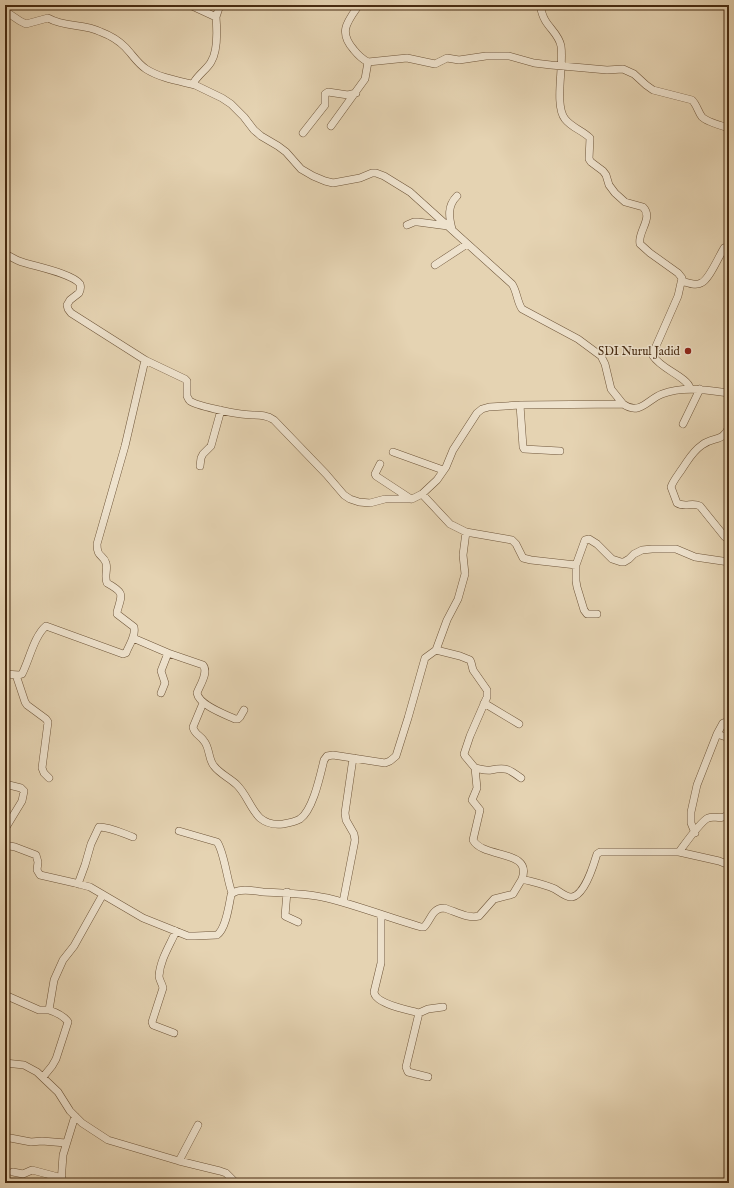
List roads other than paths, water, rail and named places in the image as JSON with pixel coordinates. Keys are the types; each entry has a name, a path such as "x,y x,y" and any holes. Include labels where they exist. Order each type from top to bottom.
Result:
{"street":[{"path":"190,5 216,17"},
{"path":"195,85 194,82 198,75 211,62 213,57 216,46 216,17 220,5"},
{"path":"359,5 345,28 345,35 350,46 357,54 368,62 407,58 435,64 447,58 459,60 486,56 510,56 534,63 562,67 607,70 624,69 634,74 653,90 692,100 696,103 705,119 729,128"},
{"path":"540,5 544,18 557,34 560,46 562,67 559,102 561,113 572,127 590,138 589,159 606,175 609,185 614,193 625,202 643,207 645,209 647,213 646,222 640,236 640,244 678,273 682,278 678,296 652,353 663,366 686,382 690,388"},
{"path":"5,11 26,24 48,18 66,25 88,27 111,36 123,45 138,63 153,73 195,85 231,104 254,130 286,152 301,169 313,176 333,183 360,178 376,173 384,176 410,192 512,284 522,309 578,339 601,356 605,364 611,389 627,407 638,408 656,396 681,389 690,388 729,393"},
{"path":"331,126 365,79 368,62"},
{"path":"303,133 325,105 324,94 328,92 348,95 356,93"},
{"path":"450,228 450,205 457,196"},
{"path":"407,225 418,222 450,228"},
{"path":"435,264 467,244"},
{"path":"682,281 696,284 701,284 705,281 724,248"},
{"path":"5,254 19,261 52,270 80,284 81,288 79,293 70,300 67,305 71,313 146,360 187,381 187,396 191,402 242,415 269,416 326,474 344,495 359,502 370,503 385,499 412,499 422,494 437,480 453,450 477,413 482,409 489,407 520,405 623,404"},
{"path":"5,674 20,675 23,673 32,649 46,626 123,654 126,653 133,638 135,631 134,627 116,612 121,596 116,588 107,583 107,565 98,555 97,544 125,446 146,360"},
{"path":"683,424 700,389"},
{"path":"520,405 524,449 560,451"},
{"path":"200,466 203,454 211,446 220,410"},
{"path":"729,427 724,435 703,444 688,458 671,487 677,503 683,506 695,504 700,506 725,537 729,538"},
{"path":"393,452 443,470"},
{"path":"380,464 375,474 376,476 412,499"},
{"path":"422,494 447,522 466,532 512,540 516,544 523,558 576,565"},
{"path":"203,703 193,724 196,734 204,740 214,767 238,786 254,811 261,819 267,822 277,825 292,823 301,818 312,801 324,760 327,756 333,755 385,763 390,761 396,756 425,658 436,650 464,580 466,571 463,554 466,532"},
{"path":"597,614 587,614 584,610 576,581 576,565 585,540 590,539 612,559 621,562 624,562 642,550 652,549 676,550 695,557 729,562"},
{"path":"133,638 203,665 205,672 197,693 203,703 235,719 238,719 244,710"},
{"path":"232,893 246,890 287,892 319,897 343,902 421,927 427,925 435,910 440,908 467,916 477,917 481,916 494,899 513,894 524,874 520,862 511,857 493,853 481,848 475,844 473,840 480,810 472,800 477,788 475,768 464,754 484,704 487,690 473,670 470,660 436,650"},
{"path":"161,693 165,683 161,671 168,652"},
{"path":"16,675 27,705 48,722 42,756 42,768 44,773 49,778"},
{"path":"484,704 518,724"},
{"path":"694,832 691,812 696,788 717,734 723,724 729,721"},
{"path":"717,734 729,738"},
{"path":"343,902 355,840 354,834 346,820 345,813 353,758"},
{"path":"475,768 490,770 501,768 507,769 521,778"},
{"path":"5,784 21,788 24,791 22,800 5,829"},
{"path":"679,852 698,827 709,817 722,818 729,814"},
{"path":"78,884 85,865 90,844 99,828 101,827 132,836"},
{"path":"5,845 16,847 36,855 38,862 37,870 40,875 90,887 102,896 143,918 188,936 218,934 222,931 232,893 228,883 221,849 216,842 179,831"},
{"path":"522,879 549,887 572,897 579,893 586,883 597,854 600,852 679,852 719,861 729,865"},
{"path":"287,892 285,916 298,922"},
{"path":"49,1010 54,980 63,960 77,940 102,896"},
{"path":"382,915 381,963 374,996 387,1003 419,1013 428,1009 443,1007"},
{"path":"174,1033 154,1025 152,1022 162,988 162,983 159,980 163,961 176,931"},
{"path":"5,995 39,1010 49,1010 66,1019 68,1022 56,1059 43,1077"},
{"path":"419,1013 406,1068 408,1072 428,1077"},
{"path":"5,1063 24,1064 30,1067 58,1092 70,1112 88,1127 108,1140 226,1173 236,1183"},
{"path":"13,1172 23,1174 32,1170 62,1182 63,1155 75,1116"},
{"path":"179,1161 198,1125"},
{"path":"5,1137 32,1142 42,1141 66,1144"}],"place":[{"name":"SDI Nurul Jadid","path":"688,351"}]}
